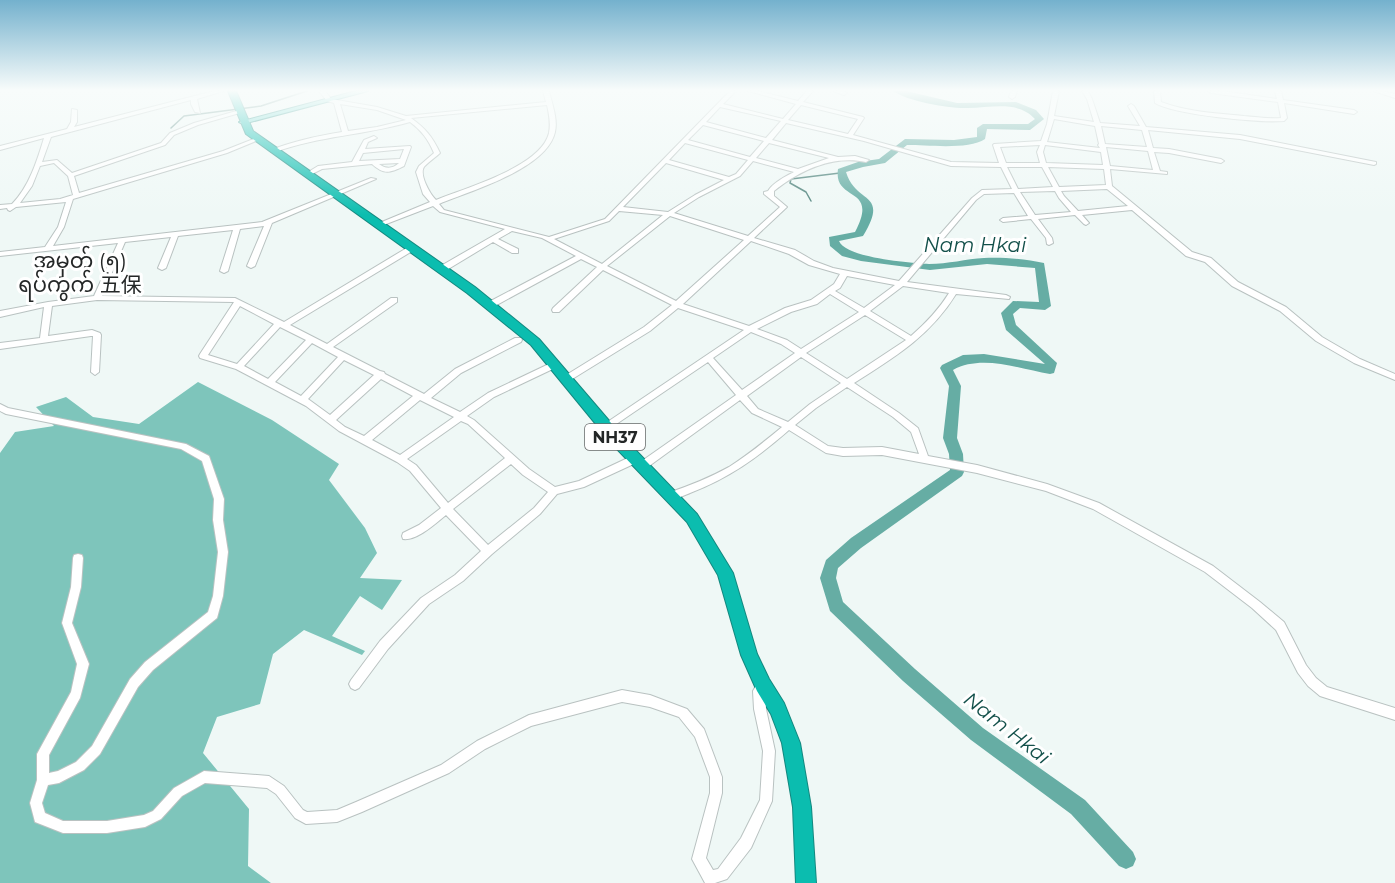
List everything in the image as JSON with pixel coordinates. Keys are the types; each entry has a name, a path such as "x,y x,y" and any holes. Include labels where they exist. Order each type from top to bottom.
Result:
{"highway":[{"name":"NH37","path":"249,132 442,269 535,342 606,427 692,518 725,573 739,625 762,685 778,708 791,743 802,807 806,883"}],"street":[{"path":"0,148 64,132"},
{"path":"71,176 163,144 176,132"},
{"path":"273,151 291,143 344,132"},
{"path":"428,132 437,153 419,170 426,194 442,211 548,238 677,305 784,342 915,430 925,460"},
{"path":"379,225 510,173 530,162 546,147 552,132"},
{"path":"548,238 607,220 692,132"},
{"path":"740,132 839,159"},
{"path":"556,310 602,267 669,214 697,196 738,175 775,132"},
{"path":"830,132 951,164 1108,167 1161,172 1145,132"},
{"path":"849,137 852,132"},
{"path":"1046,132 1040,152 1045,166 1061,197 1086,223"},
{"path":"1098,132 1108,167 1109,187"},
{"path":"1185,132 1260,140 1374,163"},
{"path":"0,213 13,207 38,165 48,136"},
{"path":"354,164 366,141 374,138"},
{"path":"0,207 73,198 225,152 258,139"},
{"path":"854,156 866,140"},
{"path":"683,141 797,171"},
{"path":"1050,243 1015,190 996,145 1042,143 1150,149 1221,161"},
{"path":"308,174 320,167 373,162 381,169 391,170 402,165 408,146 360,151"},
{"path":"566,379 647,329 677,305 784,207 768,195 771,190 797,171 854,156 866,160"},
{"path":"38,165 56,161 71,176 76,186 61,227 48,248"},
{"path":"664,161 729,179"},
{"path":"0,254 269,222 373,179"},
{"path":"355,684 384,645 425,601 459,578 537,511 554,491 581,484 638,462 866,311 900,285 982,192 1109,187 1189,254 1208,260 1235,284 1283,309 1319,339 1357,361 1395,376"},
{"path":"1003,220 1132,208"},
{"path":"618,209 669,214 792,252 805,261 844,274 900,285 1006,297"},
{"path":"251,266 269,222"},
{"path":"224,271 237,226"},
{"path":"442,269 510,229"},
{"path":"162,268 176,233"},
{"path":"97,298 123,239"},
{"path":"494,240 515,251"},
{"path":"239,367 282,324 412,248"},
{"path":"490,305 581,256"},
{"path":"606,427 750,329 788,310 814,302 837,286 844,274"},
{"path":"830,291 911,339"},
{"path":"671,496 713,480 741,464 814,405 911,339 944,310 954,291"},
{"path":"0,314 48,304 97,298 239,302 381,374 471,423 526,472 554,491"},
{"path":"327,348 394,300"},
{"path":"239,302 203,356 239,367 302,400 342,429 400,459 413,468 446,508 488,551"},
{"path":"44,339 48,304"},
{"path":"0,346 84,333 97,335 95,372"},
{"path":"269,383 310,339"},
{"path":"366,440 422,396 472,362 518,340"},
{"path":"302,400 343,356"},
{"path":"708,357 755,411 789,426 826,449 843,452 882,451 977,469 1096,506 1209,569 1280,626 1302,669 1324,692 1395,714"},
{"path":"400,459 491,395 554,365"},
{"path":"330,420 381,374"},
{"path":"0,407 6,411 183,446 206,459 219,499 218,520 223,552 218,596 213,615 149,666 134,683 96,750 80,766 60,777 43,780"},
{"path":"407,536 422,528 511,459"},
{"path":"78,558 76,587 67,623 83,664 76,694 43,754 43,780 36,803 40,817 63,827 107,827 146,821 157,815 178,792 204,777 269,782 280,790 299,814 306,819 337,816 444,769 481,745 529,721 622,696 650,701 683,713 700,733 716,777 716,794 699,859 710,878 722,874 740,851 766,801 769,751 760,709 759,691 762,685"}],"shaded area":[{"path":"198,382 272,420 339,464 329,480 365,528 377,553 360,578 402,580 382,610 360,596 332,636 365,651 362,655 304,630 273,654 260,704 217,717 203,753 249,809 248,866 271,883 0,883 0,453 15,432 54,426 36,407 66,397 93,417 139,424"}],"waterway":[{"name":"Nam Hkai","path":"981,132 981,139 954,143 905,142 882,161 861,164 841,171 844,182 867,203 869,209 867,219 859,234 833,239 835,246 846,254 861,258 930,267 987,261 1040,265 1045,306 1017,304 1007,313 1010,327 1051,363 1050,370 984,358 963,359 946,368 955,386 950,438 956,454 957,472 856,543 831,565 828,578 836,606 909,675 977,734 1078,807 1126,859"},
{"path":"811,201 806,192 790,183 791,179 840,173"}],"district":[{"name":"အမှတ် (၅) ရပ်ကွက် 五保","path":"80,273"}]}
